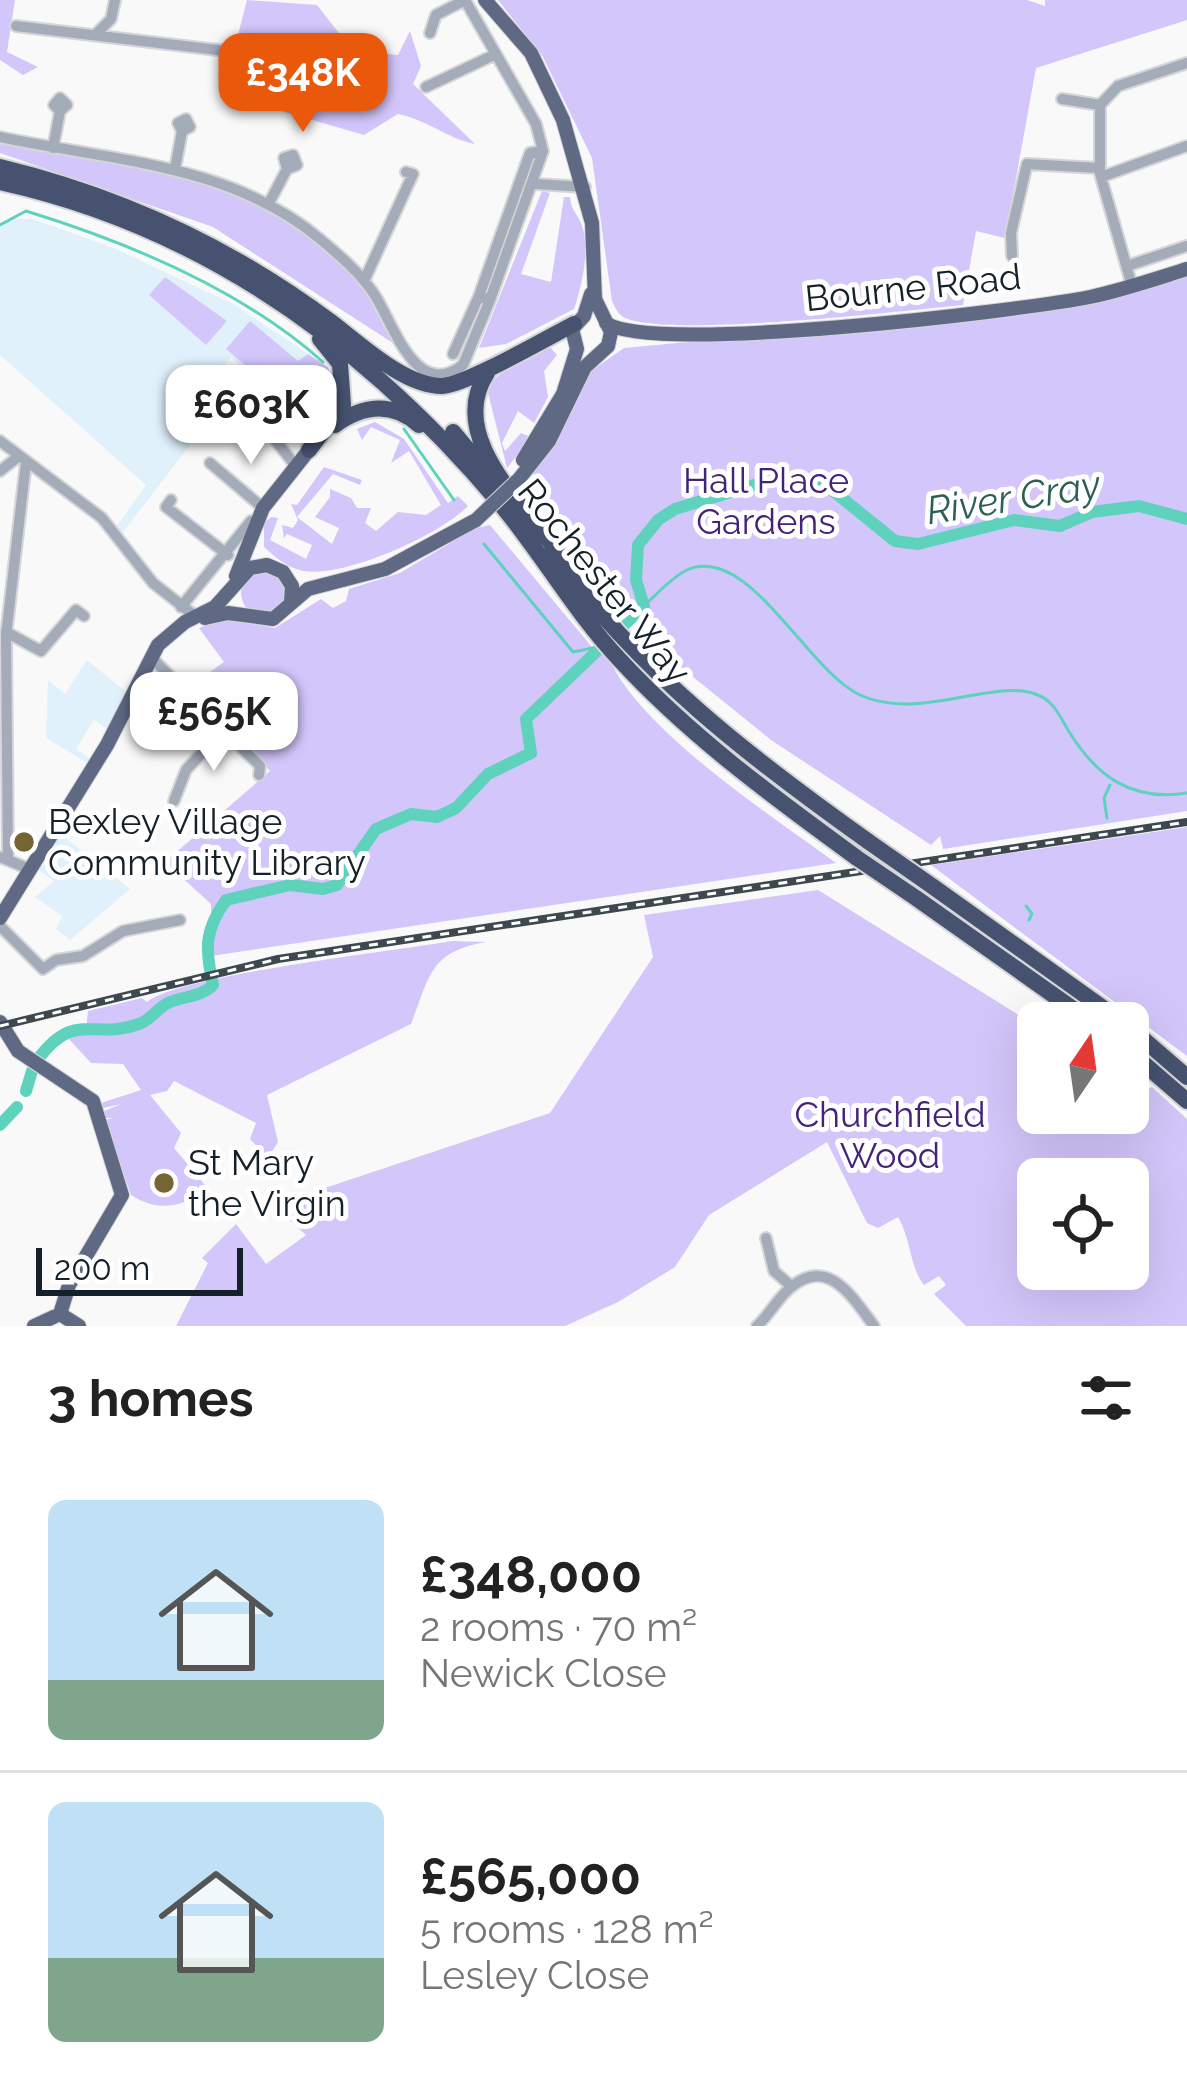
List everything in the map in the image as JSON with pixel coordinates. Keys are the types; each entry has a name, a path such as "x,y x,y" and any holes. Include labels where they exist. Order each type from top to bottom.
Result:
{"highway":[{"path":"0,167 100,196 190,235 295,295 346,334 427,384 462,382 579,320"},
{"path":"0,182 62,199 188,255 326,343 344,380 343,405 309,450"},
{"name":"Rochester Way","path":"62,199 126,220 209,258 339,342 441,435 572,590"},
{"name":"Rochester Way","path":"346,334 441,419 621,652 704,743 1063,1002"},
{"path":"542,338 575,346"},
{"path":"491,367 475,398 474,429 572,590"},
{"path":"329,429 370,408 409,416 572,590"},
{"name":"Rochester Way","path":"621,652 730,742 1095,1002"},
{"name":"Rochester Way","path":"1149,1044 1187,1077"},
{"path":"1149,1068 1187,1101"}],"main road":[{"path":"153,655 213,615 273,619 308,589 385,569 473,517 548,441 585,367 605,348 606,321 593,283 585,188 538,68 519,36 485,0"},
{"name":"Bourne Road","path":"605,348 640,336 773,332 1050,303 1187,269"},
{"path":"516,476 543,432 593,283"},
{"name":"Bourne Road","path":"579,320 606,321 640,336"},
{"path":"575,346 587,354 605,348"},
{"path":"249,618 238,606 235,588 253,524 309,450"},
{"path":"0,922 27,868 107,745 153,655 188,612 235,588 250,568 312,578 357,569 421,545 473,517"},
{"path":"253,524 261,551 292,586 291,602"},
{"path":"0,1022 18,1051 93,1101 122,1199 69,1286 60,1314 34,1326"},
{"path":"60,1314 79,1326"}],"street":[{"path":"95,35 111,19 115,0"},
{"path":"0,137 175,169 269,203 316,235 364,280 412,360 440,374 455,371 536,184 543,151 536,124 465,0 436,15 430,33"},
{"path":"111,19 120,39"},
{"path":"16,26 226,51"},
{"path":"426,87 494,56"},
{"path":"1132,286 1100,172 1100,104 1118,86 1187,63"},
{"path":"1062,99 1100,104"},
{"path":"52,148 61,111"},
{"path":"175,169 182,131"},
{"path":"1012,256 1011,233 1027,164 1100,172 1187,146"},
{"path":"484,298 530,153 543,151"},
{"path":"269,203 287,169"},
{"path":"364,280 413,174 406,172"},
{"path":"536,184 585,188"},
{"path":"1127,266 1187,246"},
{"path":"236,391 294,464"},
{"path":"0,441 102,518 153,584 188,612 253,524"},
{"path":"0,471 22,459"},
{"path":"22,459 4,635 4,859 27,868"},
{"path":"210,462 263,508"},
{"path":"171,500 166,507 228,555"},
{"path":"4,635 37,652 76,610 84,616"},
{"path":"153,655 260,766 259,775"},
{"path":"174,801 182,775 224,730"},
{"path":"0,922 43,969 52,961 83,956 123,931 180,920"},
{"path":"766,1238 774,1271 791,1286"},
{"path":"757,1326 791,1286 820,1275 841,1282 874,1326"}],"shaded area":[{"path":"10,219 33,219 114,248 235,305 328,367 338,397 322,425 307,442 270,393 231,357 201,394 218,409 123,532 117,526 146,485 0,355 0,228"},
{"path":"87,660 125,691 109,730 94,720 76,749 92,760 89,764 46,738 48,680 65,694"},
{"path":"57,831 130,889 70,940 56,929 62,916 35,897 54,881 36,868 48,864 41,859"}],"green space":[{"path":"0,0 15,0 7,52 38,67 23,75 0,60"},
{"path":"247,0 317,5 352,50 398,55 410,31 421,66 413,84 475,144 398,114 364,135 223,94"},
{"path":"498,0 1027,0 1045,6 1045,0 1187,0 1187,20 1036,68 1005,238 976,231 963,305 681,325 643,323 616,309 592,158 543,57"},
{"path":"0,139 184,175 271,208 310,232 345,263 393,343 213,227 0,153"},
{"path":"542,191 550,193 521,274 551,282 564,197 570,197 585,243 574,309 506,344 479,348"},
{"name":"Hall Place Gardens","path":"1187,276 1187,811 943,849 940,836 931,845 771,740 640,634 646,624 638,602 622,615 542,500 533,473 591,371 624,348 1073,306"},
{"path":"165,277 227,321 206,345 149,295"},
{"path":"250,321 298,361 308,354 328,367 335,389 307,442 270,393 273,388 226,349"},
{"path":"549,346 557,355 544,371 548,397 534,423 518,411 502,443 505,451 521,433 531,437 507,468 486,385 528,354"},
{"path":"375,422 404,439 448,503 458,496 468,506 390,552 343,568 298,570 282,562 264,547 264,523 278,518 270,540 306,559 312,545 287,534 284,538 282,525 293,528 298,520 291,504 297,505 324,467 362,480 360,485 333,474 297,517 332,544 339,528 315,517 330,497 330,489 351,498 357,508 371,508 365,523 376,531 398,512 426,515 441,505 409,451 391,463 400,440 371,427 362,440 357,429"},
{"path":"490,525 597,653 608,657 648,714 743,796 836,863 211,956 211,904 165,862 270,771 188,688 224,662 199,628 224,619 275,628 321,599 333,608 346,601 349,589 400,573 475,528"},
{"path":"264,570 280,577 287,593 280,609 264,616 248,609 241,593 248,577"},
{"path":"1187,827 1187,1056 1149,1028 1149,1002 1115,1002 931,865"},
{"name":"Churchfield Wood","path":"818,890 1017,1014 1017,1134 1149,1134 1152,1087 1187,1119 1187,1326 966,1326 934,1294 946,1285 939,1276 924,1285 919,1278 898,1217 878,1228 867,1223 827,1142 709,1215 675,1267 618,1302 565,1326 176,1326 208,1263 202,1258 236,1224 266,1264 306,1235 277,1209 310,1193 550,1113 653,957 644,915"},
{"path":"452,941 486,942 442,960 428,980 411,1024 267,1095 278,1142 268,1158 250,1139 256,1123 174,1081 167,1091 150,1095 181,1133 174,1148 210,1191 171,1205 152,1204 131,1195 105,1120 113,1118 105,1118 104,1111 121,1104 103,1108 101,1103 141,1090 123,1064 91,1063 66,1036 86,1029 88,1011 142,998 147,1002 200,982 243,973"}],"waterway":[{"path":"0,225 26,211 144,254 257,312 323,362"},
{"path":"404,429 454,500"},
{"name":"River Cray","path":"38,1059 63,1035 139,1024 166,1004 213,985 208,941 226,900 290,885 323,889 337,885 376,829 411,814 437,817 456,808 488,774 531,753 526,719 644,606 636,580 638,545 658,520 675,509 784,476 832,490 895,541 918,544 1014,520 1060,526 1092,512 1139,506 1187,519"},
{"path":"484,544 573,652 598,647"},
{"path":"644,606 685,571 708,566 731,574 753,590 819,661 860,695 908,704 1002,691 1040,696 1053,706 1103,773 1132,789 1187,793"},
{"path":"1107,818 1104,798 1110,785"},
{"path":"1026,906 1032,914"},
{"path":"1029,920 1031,916"},
{"name":"River Cray","path":"26,1091 32,1071"},
{"name":"River Cray","path":"0,1125 17,1107"}],"railway":[{"path":"0,1026 278,959 1187,822"}],"place":[{"name":"Bexley Village Community Library","path":"24,842"},
{"name":"St Mary the Virgin","path":"164,1183"}]}
